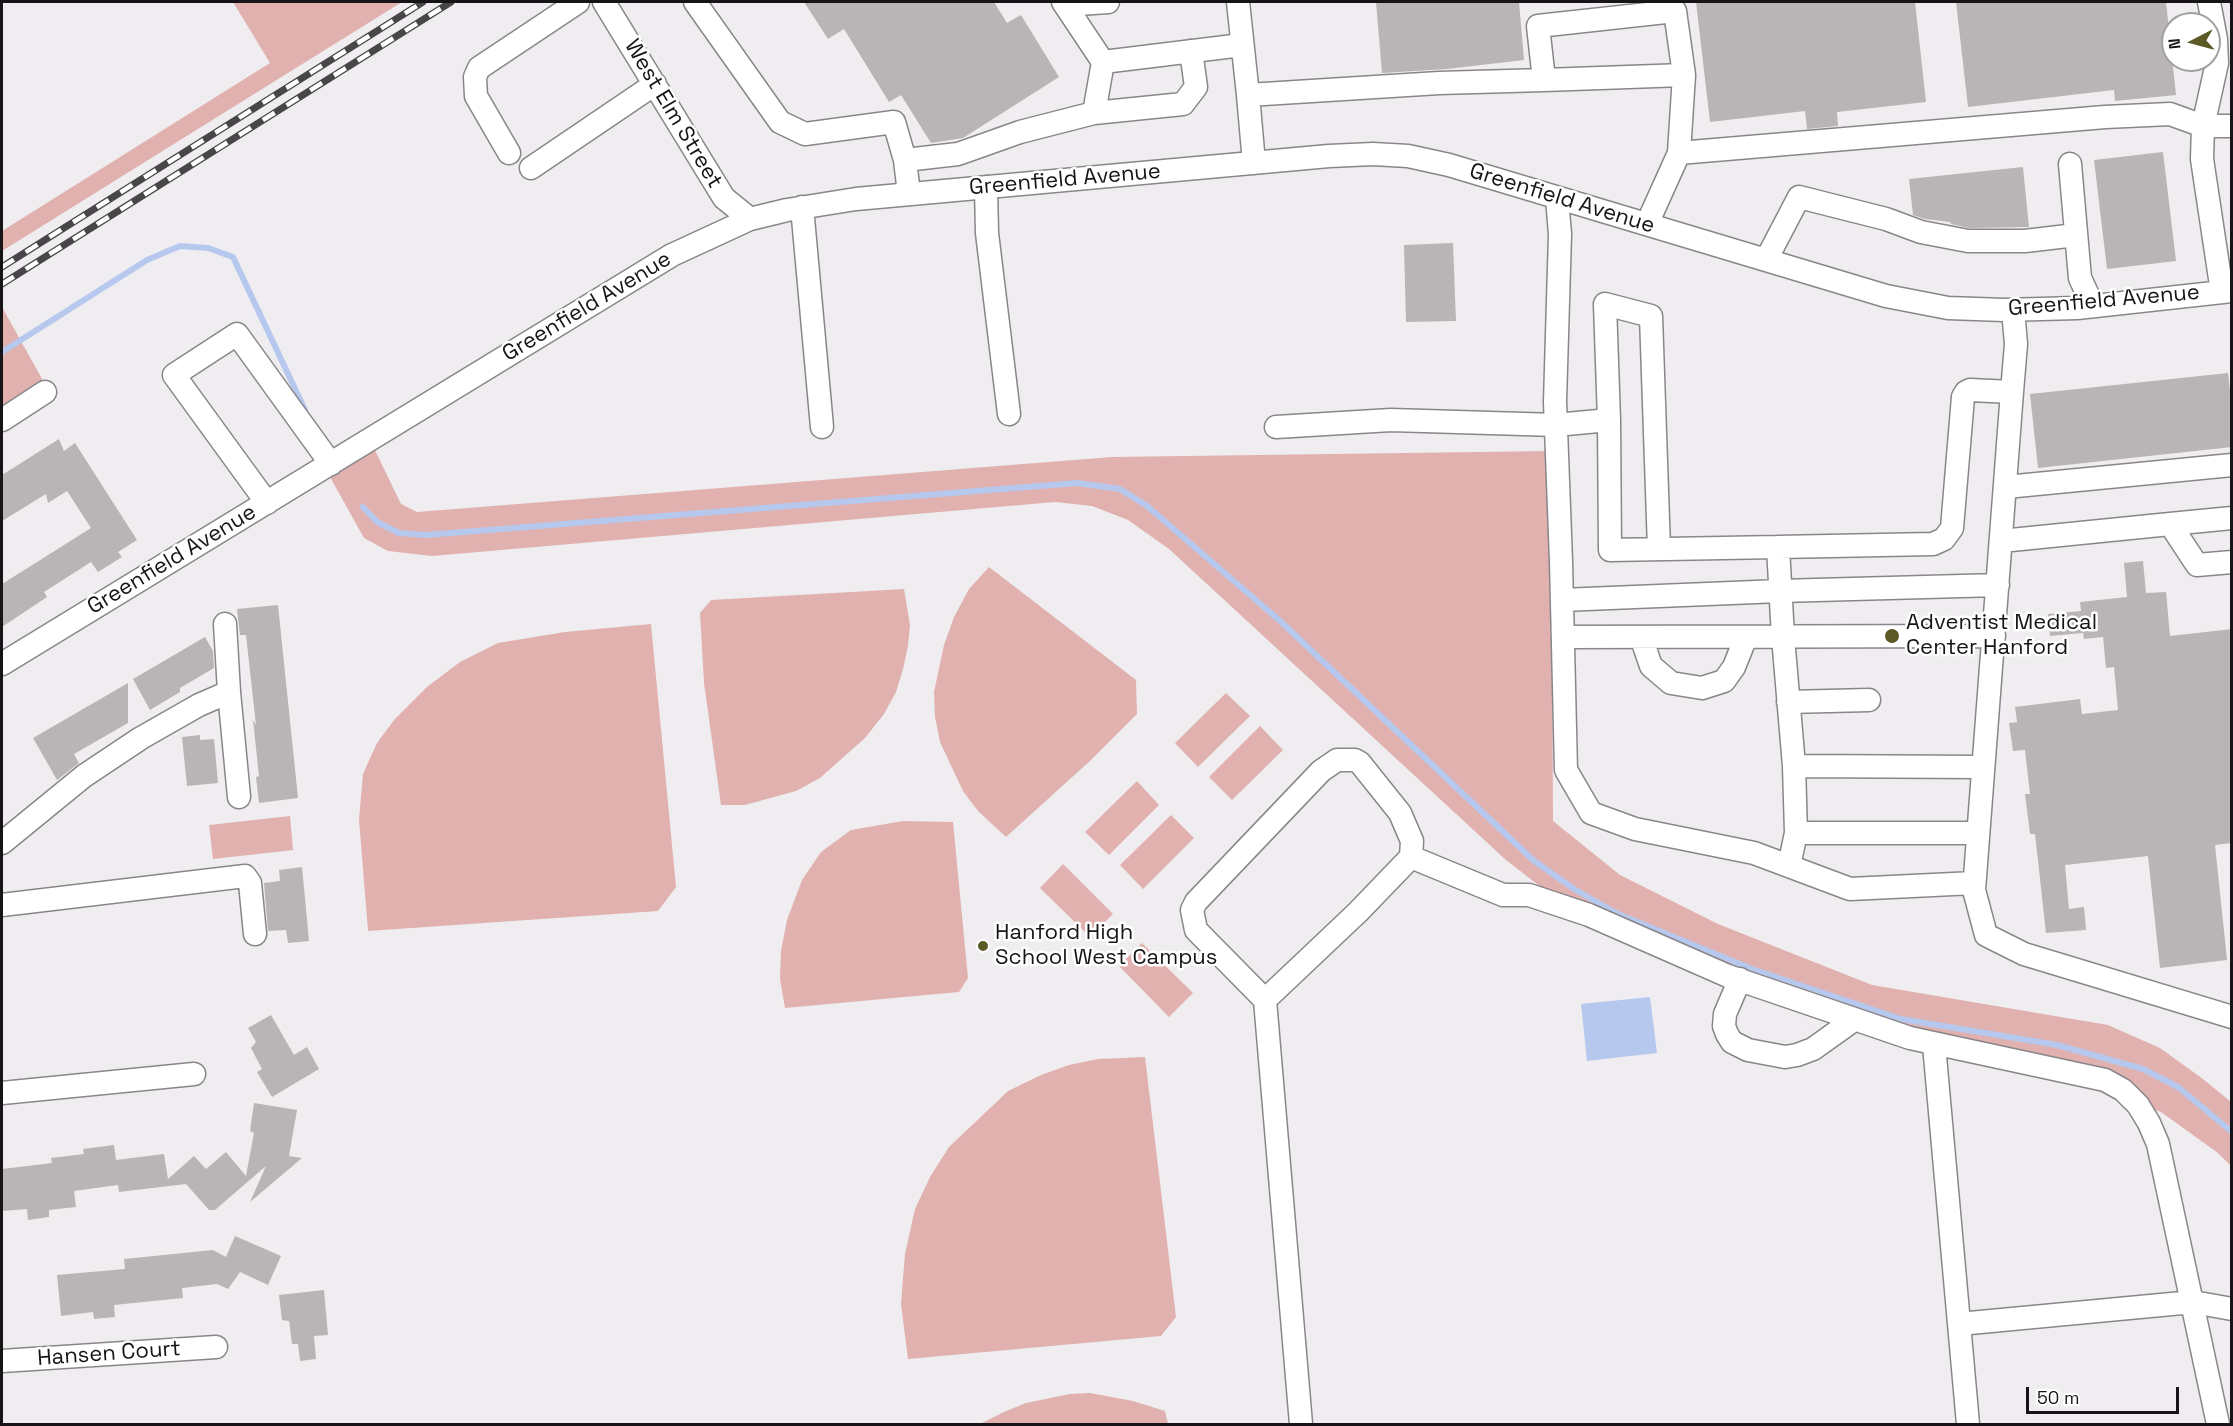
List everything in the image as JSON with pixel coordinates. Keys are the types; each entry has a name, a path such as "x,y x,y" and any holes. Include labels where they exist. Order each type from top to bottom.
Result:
{"street":[{"path":"509,153 476,96 475,77 479,68 578,2"},
{"name":"West Elm Street","path":"603,2 724,198 750,219"},
{"path":"695,2 780,122 805,135 894,122 905,160 909,194"},
{"path":"1064,3 1108,2"},
{"path":"1238,2 1254,163"},
{"path":"2214,2 2209,2 2216,39 2217,63 2203,126 2202,159 2222,229 2227,291"},
{"path":"1064,3 1103,62 1094,113"},
{"path":"1544,80 1538,26 1676,11 1684,75 1679,153 1647,224"},
{"path":"1103,62 1242,45"},
{"path":"905,160 957,154 1020,132 1094,113 1183,104 1196,87 1191,51"},
{"path":"1248,95 1439,83 1684,75"},
{"path":"531,168 655,84"},
{"path":"1679,153 2105,117 2170,114 2203,126 2232,126"},
{"name":"Greenfield Avenue","path":"2,664 672,255 750,219 802,207 856,199 1254,163 1362,154 1408,156 1449,165 1896,298 1948,308 2013,310 2093,306 2227,291"},
{"path":"2070,164 2080,278 2093,306"},
{"path":"986,187 987,233 1009,414"},
{"path":"1766,260 1799,197 1886,219 1921,232 1968,241 2025,241 2076,235"},
{"path":"1557,198 1560,234 1555,402 1566,770 1591,813 1635,829 1754,853 1850,889 1974,883"},
{"path":"802,207 822,428"},
{"path":"1659,549 1651,316 1605,303 1610,550 1933,544 1944,539 1952,528 1963,397 1970,390 2012,392"},
{"path":"2013,310 2016,344 1974,883 1986,935 2025,954 2232,1017"},
{"path":"267,503 174,375 237,334 331,464"},
{"path":"2,420 45,392"},
{"path":"1276,427 1391,420 1556,425 1609,420"},
{"path":"2006,487 2232,465"},
{"path":"2001,541 2232,518"},
{"path":"2170,524 2198,565 2232,562"},
{"path":"1778,547 1794,766 1796,833 1788,866"},
{"path":"1562,600 1998,585"},
{"path":"225,624 239,797"},
{"path":"1563,637 1994,636"},
{"path":"1641,637 1652,666 1671,683 1702,688 1724,681 1734,667 1746,637"},
{"path":"2,843 84,776 141,738 199,705 229,693"},
{"path":"1788,702 1869,700"},
{"path":"1265,999 1358,912 1411,857 1412,842 1400,813 1360,763 1354,760 1343,758 1332,762 1321,771 1196,902 1192,910 1196,930 1265,999 1301,1425"},
{"path":"1794,766 1983,767"},
{"path":"1796,833 1978,832"},
{"path":"1411,857 1503,895 1530,896 1589,915 1740,980 1934,1045 2105,1080 2123,1090 2138,1105 2158,1144 2218,1425"},
{"path":"2,905 245,876 250,883 255,934"},
{"path":"1740,980 1725,1014 1724,1026 1732,1042 1748,1050 1785,1057 1797,1056 1813,1048 1855,1019"},
{"path":"1934,1045 1968,1425"},
{"path":"2,1093 194,1074"},
{"path":"1959,1324 2193,1302 2232,1309"},
{"name":"Hansen Court","path":"2,1361 216,1347"}],"shaded area":[{"path":"233,2 402,2 2,251 2,231 270,63"},
{"path":"2,307 46,386 2,415"},
{"path":"370,440 401,504 417,512 1112,457 1551,451 1553,821 1620,875 1718,924 1872,985 2108,1025 2160,1048 2231,1102 2231,1166 2218,1153 2161,1112 2085,1087 1909,1050 1796,1012 1586,922 1506,860 1169,549 1128,520 1092,506 1055,502 432,556 388,551 364,538 325,468"},
{"path":"989,567 1136,680 1137,714 1091,760 1006,837 978,811 963,791 940,742 935,717 934,692 944,645 954,617 969,589"},
{"path":"904,589 910,625 903,669 896,692 884,714 865,738 820,778 796,791 745,805 721,805 704,683 700,613 711,600"},
{"path":"651,624 676,887 658,911 368,931 359,819 363,774 377,743 394,720 427,687 460,662 498,643 565,632"},
{"path":"1226,693 1250,716 1198,767 1175,743"},
{"path":"1260,726 1283,750 1232,800 1209,777"},
{"path":"1137,781 1159,805 1109,855 1085,832"},
{"path":"1171,815 1194,838 1143,889 1120,865"},
{"path":"290,816 293,850 213,859 209,825"},
{"path":"903,821 953,822 968,978 959,992 785,1008 780,979 781,951 787,920 802,880 821,852 851,830"},
{"path":"1063,864 1113,914 1090,937 1040,888"},
{"path":"1142,943 1193,993 1169,1017 1119,966"},
{"path":"1145,1057 1176,1317 1161,1336 908,1359 901,1304 905,1254 915,1209 930,1177 949,1147 1008,1091 1041,1075 1069,1065 1098,1059"},
{"path":"1090,1393 1133,1401 1165,1411 1168,1424 980,1424 1026,1403 1070,1394"}],"water":[{"path":"1650,997 1657,1053 1587,1061 1581,1004"}],"building":[{"path":"804,2 994,2 1007,23 1021,15 1059,77 963,138 931,143 901,95 889,102 844,29 828,39"},
{"path":"1376,2 1519,2 1524,60 1447,69 1382,73"},
{"path":"1696,2 1915,2 1926,102 1837,112 1838,126 1807,129 1805,111 1710,122"},
{"path":"1956,2 2166,2 2167,12 2161,12 2161,72 2174,72 2176,95 2115,101 2114,90 1968,107"},
{"path":"2163,152 2176,261 2107,269 2094,160"},
{"path":"2023,167 2029,227 1969,228 1913,215 1909,179"},
{"path":"1453,243 1456,321 1406,322 1404,245"},
{"path":"2228,373 2232,408 2232,447 2038,468 2030,394"},
{"path":"59,439 64,451 75,443 137,540 118,552 122,557 98,572 91,562 44,592 47,597 2,627 2,584 91,528 67,491 48,503 46,494 2,521 2,475"},
{"path":"2143,561 2146,593 2166,592 2170,636 2232,629 2232,843 2215,845 2227,960 2160,968 2148,856 2065,865 2069,909 2084,907 2086,930 2046,933 2035,834 2030,834 2025,794 2030,794 2025,750 2013,751 2009,723 2017,722 2015,707 2080,699 2082,714 2118,710 2114,667 2106,668 2103,637 2084,639 2083,633 2050,636 2048,614 2081,611 2080,602 2127,597 2124,563"},
{"path":"278,605 298,798 259,803 256,777 259,776 253,720 256,725 246,635 240,635 237,609"},
{"path":"205,637 213,651 214,668 180,688 180,692 150,710 133,679"},
{"path":"128,683 128,723 74,754 79,763 57,780 33,738"},
{"path":"200,735 200,740 214,739 218,783 187,786 182,737"},
{"path":"302,867 309,941 288,943 286,930 268,931 264,883 280,881 279,870"},
{"path":"271,1015 294,1055 307,1047 319,1069 272,1097 257,1072 262,1069 251,1048 256,1042 248,1028"},
{"path":"254,1103 297,1110 289,1156 302,1158 250,1202 266,1166 215,1210 209,1210 186,1184 119,1192 118,1185 74,1191 76,1207 49,1210 49,1217 28,1220 27,1209 2,1211 2,1169 52,1163 51,1158 84,1154 83,1149 114,1145 116,1160 164,1154 168,1179 194,1156 206,1169 226,1152 246,1176 254,1133 250,1131"},
{"path":"235,1236 281,1256 268,1285 240,1272 228,1289 217,1284 182,1288 183,1298 114,1305 115,1317 94,1319 93,1312 61,1316 57,1275 125,1269 124,1259 213,1250 226,1257"},
{"path":"324,1290 328,1335 314,1336 316,1359 300,1361 298,1344 292,1344 289,1321 282,1320 279,1295"}],"waterway":[{"path":"2,352 147,260 180,246 208,248 233,257 305,410"},
{"path":"363,507 377,522 399,533 426,535 1077,483 1120,489 1147,506 1279,620 1533,860 1574,889 1618,914 1752,969 1901,1019 2057,1045 2143,1069 2178,1087 2232,1132"}],"railway":[{"path":"2,267 423,2"},
{"path":"2,284 451,2"}],"place":[{"name":"Adventist Medical Center Hanford","path":"1892,636"},
{"name":"Hanford High School West Campus","path":"983,946"}]}
